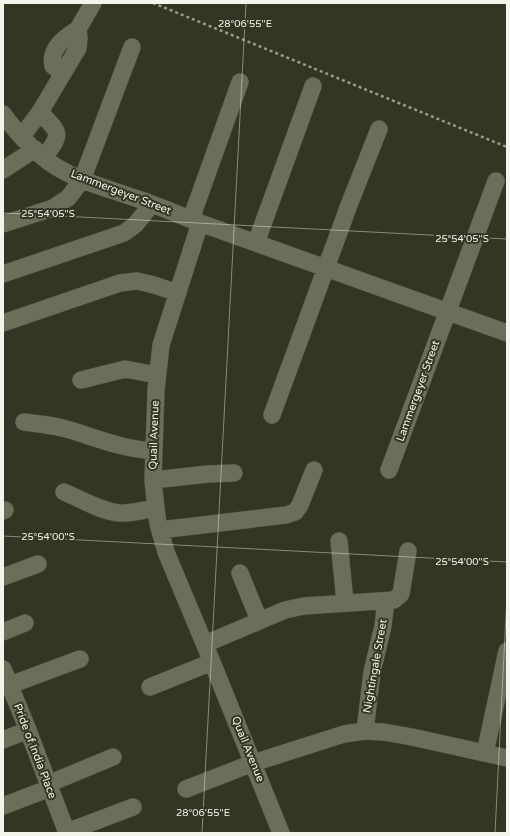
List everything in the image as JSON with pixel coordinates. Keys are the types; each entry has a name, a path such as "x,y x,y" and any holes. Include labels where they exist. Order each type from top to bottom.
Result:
{"street":[{"path":"22,136 40,112 63,73 53,66 52,59 55,49 64,39 78,30 93,3"},
{"path":"3,224 53,208 68,198 82,180 132,47"},
{"name":"Quail Avenue","path":"240,82 196,221 178,293 161,345 157,375 153,480 156,508 166,552 281,833"},
{"path":"256,243 312,86"},
{"path":"3,170 39,153 56,140 57,134 55,128 40,112"},
{"name":"Lammergeyer Street","path":"3,114 39,153 56,166 82,180 507,333"},
{"path":"272,415 349,205 380,129"},
{"name":"Lammergeyer Street","path":"388,470 496,181"},
{"path":"3,274 124,233 135,225 152,204"},
{"path":"3,323 120,283 137,281 178,293"},
{"path":"81,380 125,369 157,375"},
{"path":"24,422 68,429 113,445 136,450 154,451"},
{"path":"160,530 290,514 295,512 300,505 314,470"},
{"path":"153,480 208,474 234,473"},
{"path":"64,492 117,513 128,513 156,508"},
{"path":"339,541 345,602"},
{"path":"150,687 285,610 304,606 345,602 394,600 401,594 408,551"},
{"path":"3,577 38,564"},
{"path":"240,573 267,621"},
{"name":"Nightingale Street","path":"365,731 371,678 383,626 386,601"},
{"path":"3,632 25,623"},
{"path":"485,753 507,651"},
{"path":"10,685 80,659"},
{"name":"Pride of India Place","path":"3,669 67,832"},
{"path":"3,740 28,730"},
{"path":"186,789 253,763 344,734 365,731 384,732 412,737 507,758"},
{"path":"3,806 48,783 95,756"},
{"path":"48,783 113,757"},
{"path":"67,832 133,807"}],"path":[{"path":"153,3 507,148"}]}
